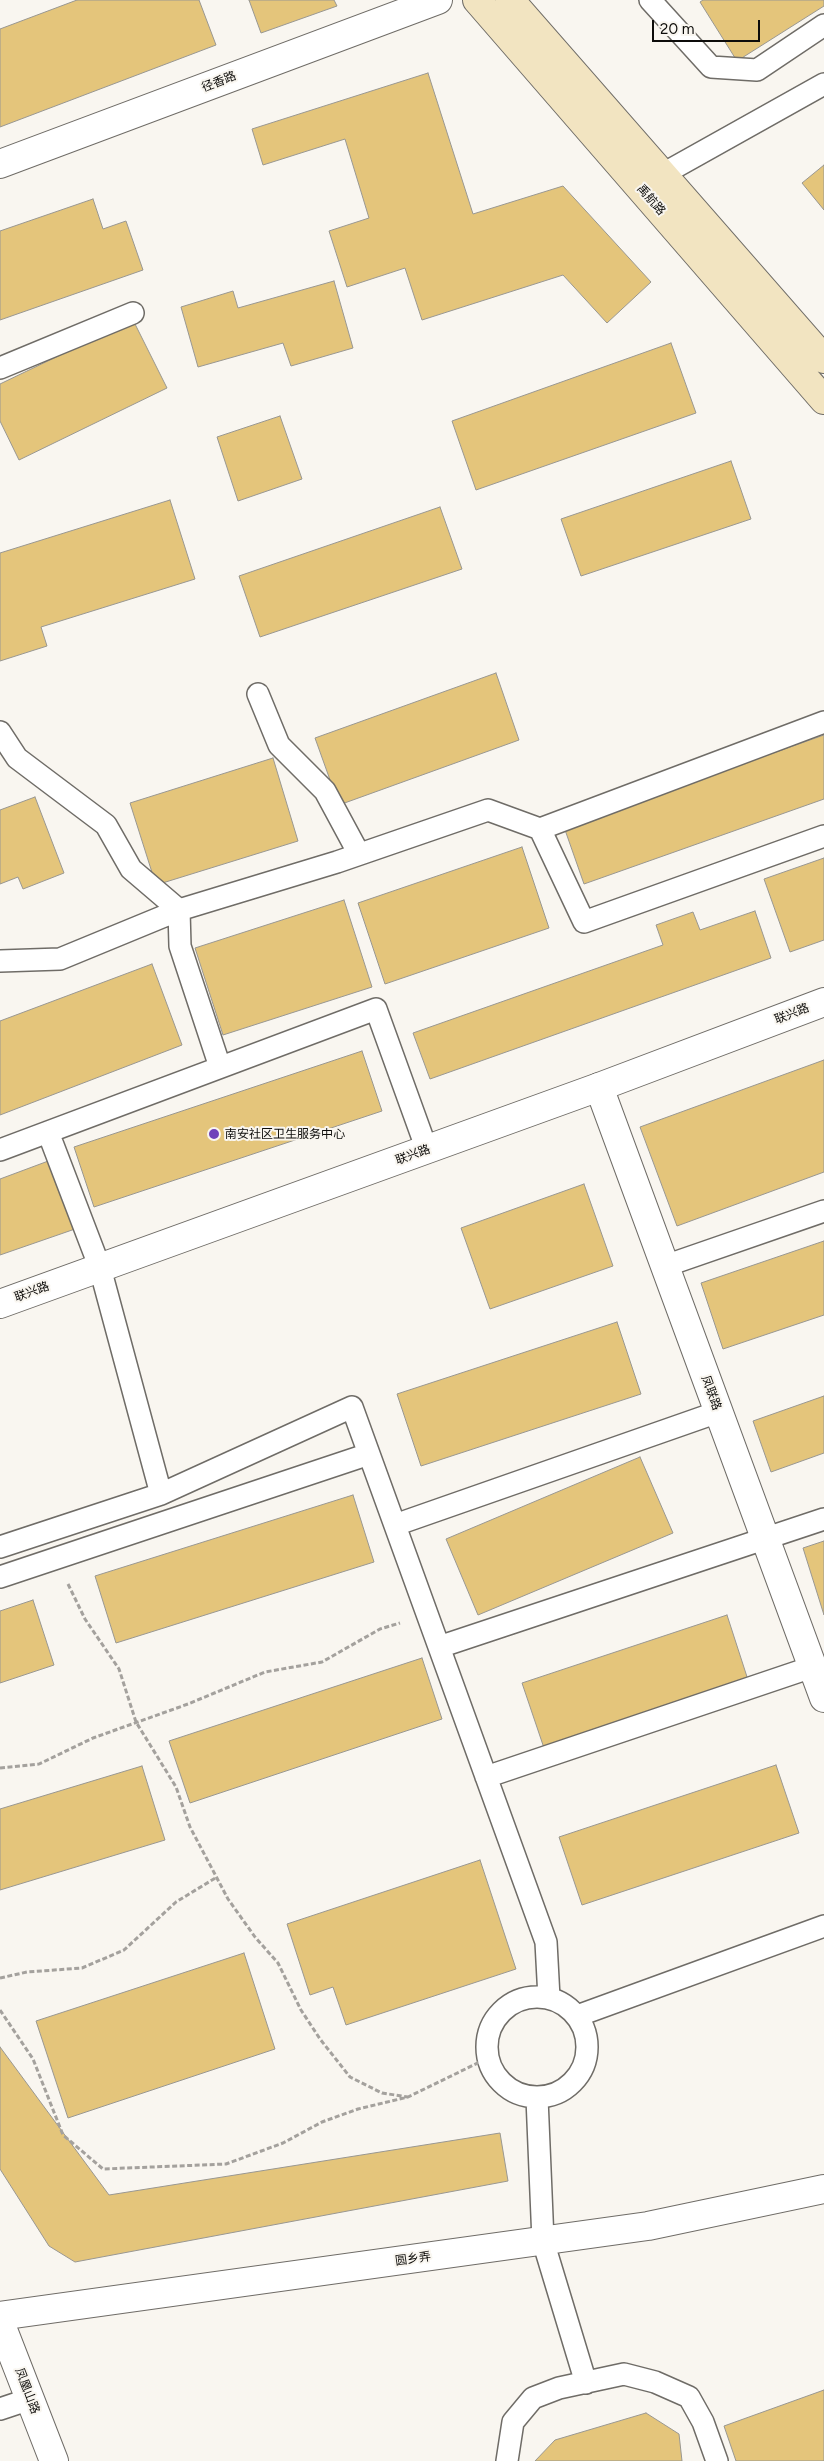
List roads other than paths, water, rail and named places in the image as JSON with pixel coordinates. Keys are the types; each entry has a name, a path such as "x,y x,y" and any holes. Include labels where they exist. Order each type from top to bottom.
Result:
{"main road":[{"name":"禹航路","path":"477,0 824,400"},
{"path":"510,0 824,359"}],"street":[{"name":"径香路","path":"0,164 438,0"},
{"name":"联兴路","path":"0,1304 598,1088 824,1002"},
{"name":"凤联路","path":"598,1088 824,1698"},
{"name":"圆乡弄","path":"0,2316 648,2226 824,2188"},
{"name":"凤凰山路","path":"0,2322 54,2461"}],"lane":[{"path":"650,0 711,67 756,70 824,25"},
{"path":"663,174 824,84"},
{"path":"0,368 134,313"},
{"path":"258,694 279,745 325,791 360,854"},
{"path":"0,961 60,960 179,910 360,854 488,810 540,828 824,722"},
{"path":"0,732 17,758 106,825 131,869 179,910 180,946 220,1067"},
{"path":"540,828 584,922 824,836"},
{"path":"0,1150 376,1009 427,1150"},
{"path":"48,1132 100,1268 161,1494"},
{"path":"665,1266 824,1210"},
{"path":"0,1548 161,1494 352,1406 546,1942 550,1998"},
{"path":"395,1525 718,1412"},
{"path":"0,1577 369,1454"},
{"path":"439,1647 824,1519"},
{"path":"486,1777 812,1667"},
{"path":"577,2016 824,1926"},
{"path":"532,1997 550,1998 565,2005 577,2016 585,2030 588,2046 586,2062 579,2076 567,2088 553,2095 537,2098 520,2095 505,2087 494,2074 488,2058 487,2041 492,2025 502,2011 516,2002 532,1997"},
{"path":"537,2098 543,2241 586,2383"},
{"path":"507,2461 512,2422 533,2398 559,2388 624,2374 655,2382 688,2398 703,2422 717,2461"},
{"path":"0,2409 30,2399"}],"place":[{"name":"南安社区卫生服务中心","path":"214,1134"}]}
